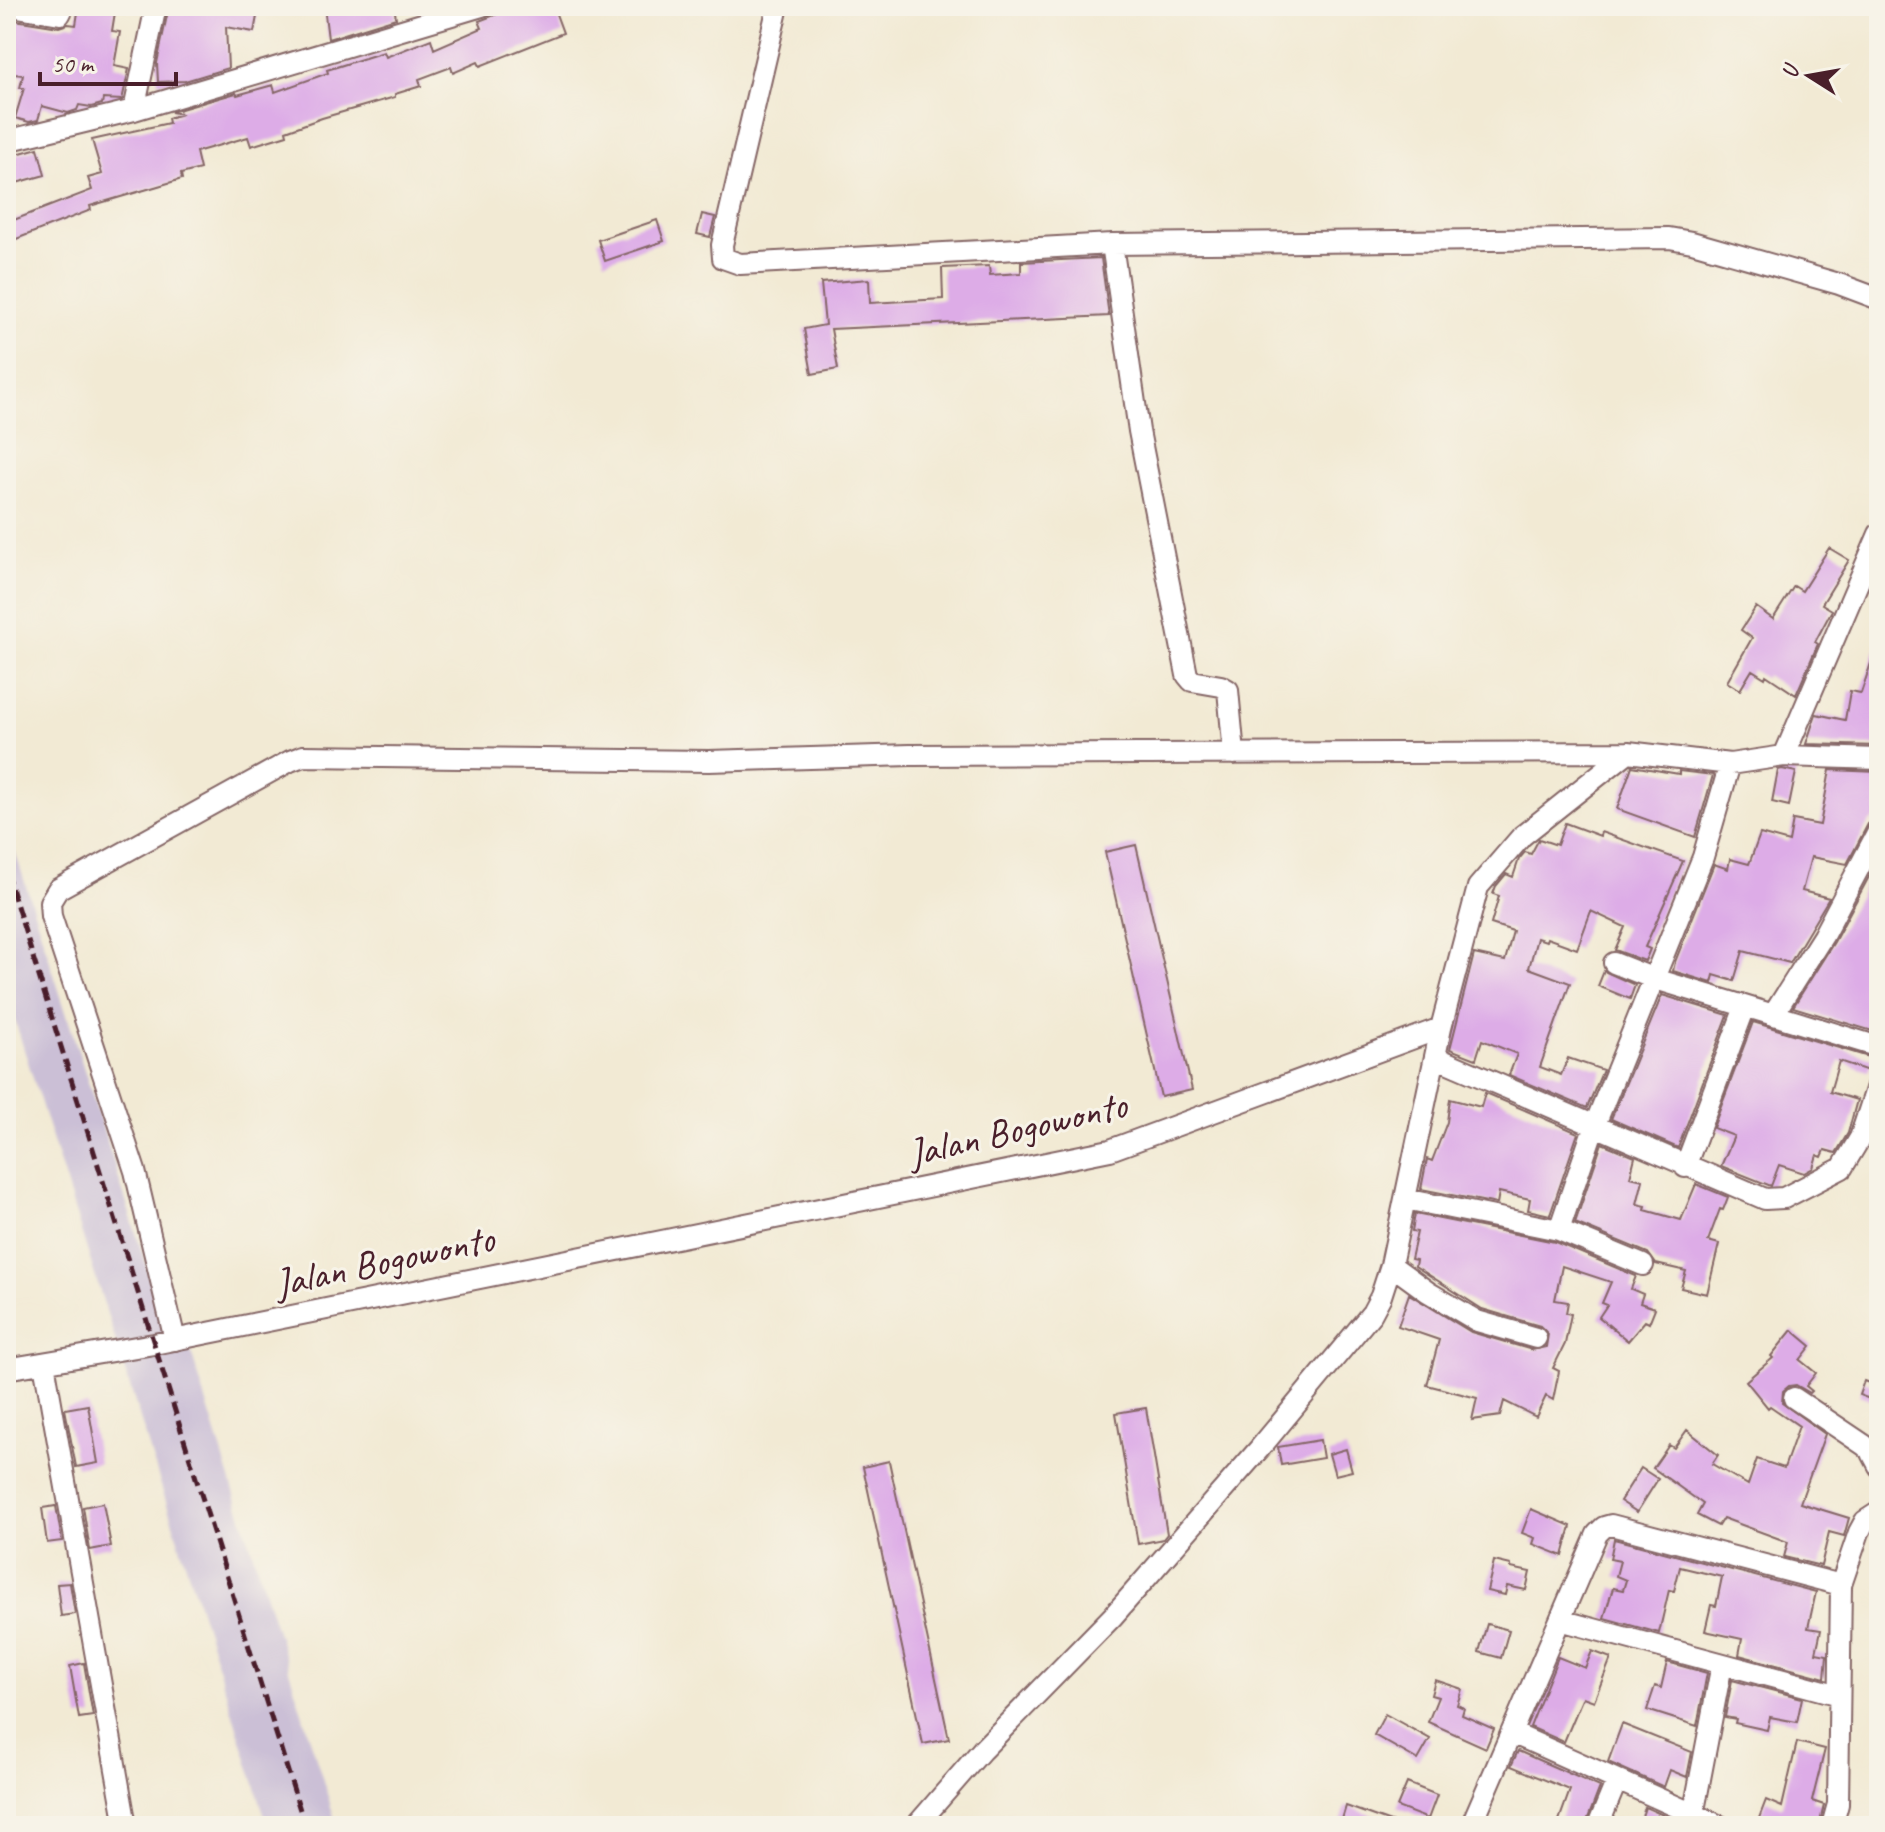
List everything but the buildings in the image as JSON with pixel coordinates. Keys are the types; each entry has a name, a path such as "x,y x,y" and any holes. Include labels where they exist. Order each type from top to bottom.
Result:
{"street":[{"path":"17,7 60,14 64,6"},
{"path":"134,110 156,6"},
{"path":"6,141 134,110 410,16 482,6"},
{"path":"778,6 722,245 722,255 726,260 740,264 1112,244 1669,238 1839,284 1879,299"},
{"path":"1112,244 1139,431 1187,675 1192,681 1228,690 1234,754"},
{"path":"1784,756 1879,535"},
{"path":"916,1826 982,1750 1113,1616 1260,1448 1372,1313 1391,1265 1441,1028 1478,887 1522,836 1628,752"},
{"path":"175,1340 135,1171 51,916 50,902 58,889 303,756 709,761 910,755 1628,752 1730,764 1784,756 1879,759"},
{"path":"1559,1230 1594,1127 1703,857 1730,764"},
{"path":"1773,1015 1823,936 1879,830"},
{"path":"1614,963 1652,978 1879,1047"},
{"path":"1685,1167 1745,1007"},
{"name":"Jalan Bogowonto","path":"6,1369 175,1340 1110,1150 1441,1028"},
{"path":"1435,1057 1765,1199 1784,1198 1842,1168 1860,1138 1879,1080"},
{"path":"1405,1199 1559,1230 1643,1265"},
{"path":"1391,1265 1428,1292 1477,1321 1536,1338"},
{"path":"44,1363 126,1826"},
{"path":"1794,1398 1864,1445 1879,1466"},
{"path":"1832,1826 1838,1804 1841,1585 1859,1532 1865,1521 1879,1512"},
{"path":"1471,1826 1597,1534 1604,1527 1611,1525 1841,1585"},
{"path":"1560,1620 1839,1695"},
{"path":"1692,1820 1722,1664"},
{"path":"1512,1733 1617,1780 1692,1820 1720,1826"},
{"path":"1598,1826 1617,1780"}],"shaded area":[{"path":"6,823 173,1350 190,1349 337,1826 268,1826 6,992"}],"railway":[{"path":"6,871 305,1826"}]}
